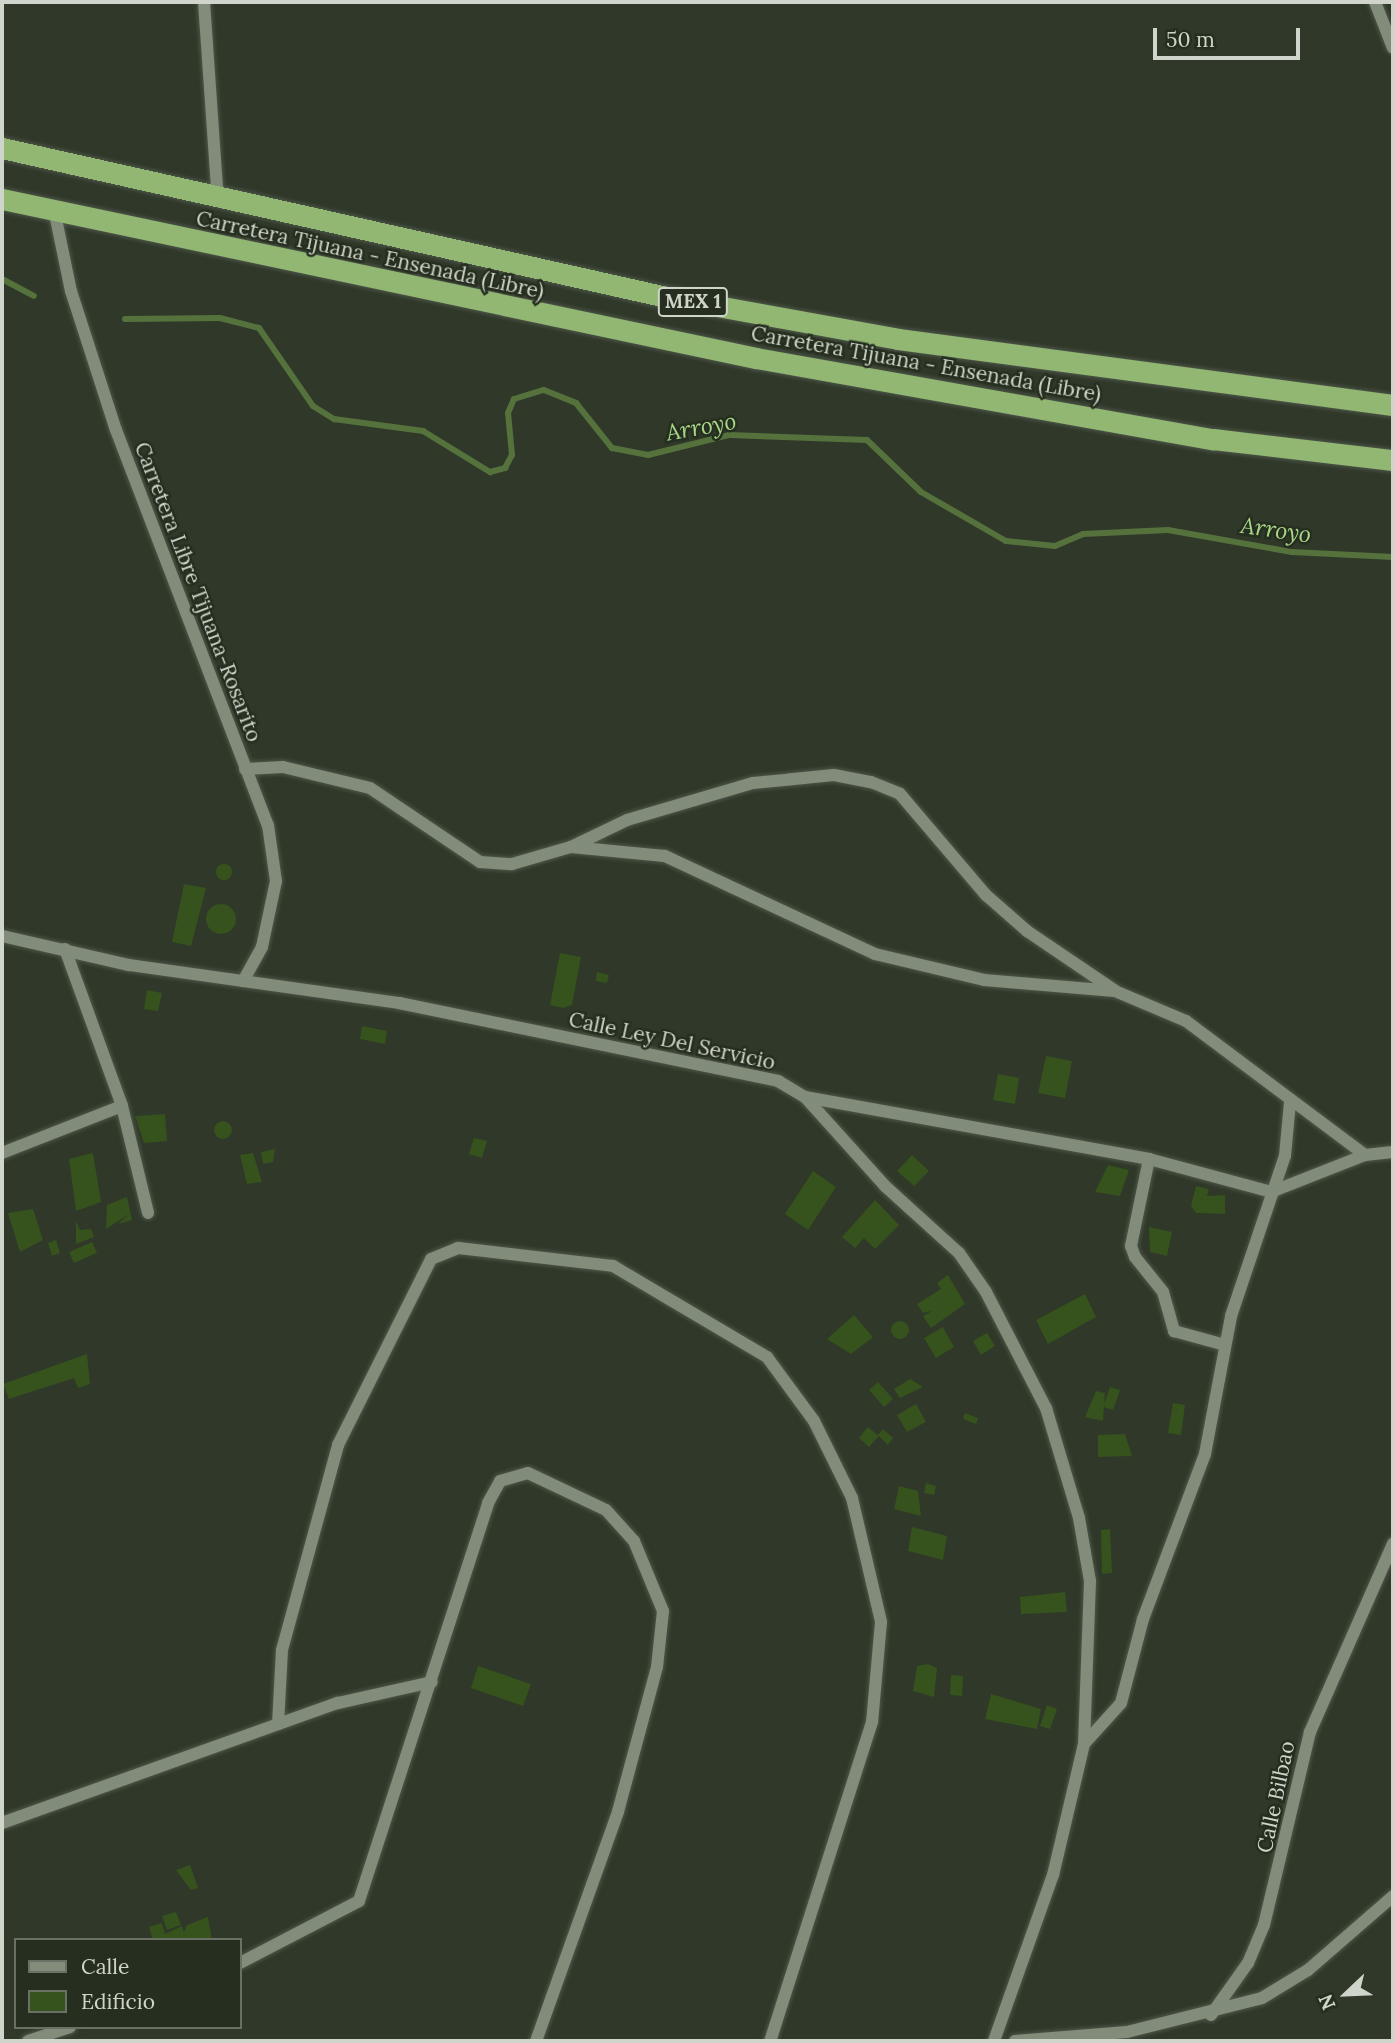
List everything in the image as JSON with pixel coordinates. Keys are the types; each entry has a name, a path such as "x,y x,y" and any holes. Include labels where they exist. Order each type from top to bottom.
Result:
{"highway":[{"name":"Carretera Tijuana - Ensenada (Libre)","path":"2,148 218,200 649,293 898,339 1393,405"},
{"name":"Carretera Tijuana - Ensenada (Libre)","path":"2,199 55,214 886,382 1213,439 1393,460"}],"street":[{"path":"204,2 218,200"},
{"path":"1375,2 1393,48"},
{"name":"Carretera Libre Tijuana-Rosarito","path":"55,214 71,291 116,430 268,825 276,881 262,947 243,981"},
{"path":"245,769 283,767 370,788 480,862 512,864 571,847 627,820 753,783 834,775 871,782 900,794 986,894 1027,931 1115,991 1186,1021 1290,1102 1365,1155"},
{"path":"571,847 666,856 875,954 933,970 1115,991"},
{"name":"Calle Ley Del Servicio","path":"2,936 243,981 399,1003 778,1082 805,1097 1149,1159 1271,1192"},
{"path":"65,948 122,1106 148,1213"},
{"path":"805,1097 885,1186 959,1253 1046,1408 1090,1581 1084,1744 1053,1875 994,2041"},
{"path":"1084,1744 1121,1703 1147,1607 1205,1454 1224,1345 1271,1192 1285,1156 1290,1102"},
{"path":"2,1153 122,1106"},
{"path":"1271,1192 1365,1155 1393,1152"},
{"path":"1149,1159 1131,1246 1135,1257 1163,1292 1174,1331 1224,1345"},
{"path":"278,1724 282,1650 338,1445 431,1259 458,1248 613,1266 766,1357 814,1421 852,1498 881,1622 872,1722 770,2041"},
{"path":"242,1962 359,1901 499,1482 528,1473 558,1482 606,1510 635,1541 663,1611 657,1667 614,1824 536,2041"},
{"name":"Calle Bilbao","path":"1211,2015 1248,1963 1264,1925 1310,1732 1393,1544"},
{"path":"2,1823 278,1724 382,1690 432,1682"},
{"path":"1015,2041 1127,2032 1211,2015 1262,1998 1308,1970 1393,1896"},
{"path":"28,2041 64,2029"}],"building":[{"path":"224,864 232,872 224,880 216,872"},
{"path":"184,884 206,888 191,946 172,942"},
{"path":"221,904 232,908 236,919 232,930 221,934 210,930 206,919 210,908"},
{"path":"560,953 581,957 572,1005 563,1008 550,1005"},
{"path":"597,972 609,975 607,983 596,981"},
{"path":"147,990 162,993 158,1011 144,1009"},
{"path":"362,1026 387,1031 385,1044 360,1039"},
{"path":"1046,1056 1072,1061 1065,1098 1038,1093"},
{"path":"998,1074 1019,1078 1015,1104 993,1100"},
{"path":"165,1114 167,1141 144,1143 135,1116"},
{"path":"219,1121 227,1121 232,1130 230,1137 219,1139 214,1134 214,1126"},
{"path":"474,1138 487,1141 482,1158 469,1154"},
{"path":"275,1149 273,1162 263,1164 261,1152"},
{"path":"93,1153 101,1202 76,1211 69,1159"},
{"path":"253,1153 262,1182 247,1184 240,1155"},
{"path":"912,1155 929,1171 914,1186 897,1171"},
{"path":"1108,1165 1129,1170 1120,1196 1095,1192"},
{"path":"813,1171 836,1187 808,1230 785,1214"},
{"path":"1196,1186 1209,1189 1207,1196 1225,1195 1225,1214 1196,1213 1191,1206"},
{"path":"127,1197 132,1220 118,1224 129,1214 106,1229 107,1205"},
{"path":"875,1200 899,1225 875,1249 864,1238 855,1248 842,1237"},
{"path":"33,1209 43,1240 20,1252 8,1213"},
{"path":"76,1221 80,1230 91,1229 94,1237 76,1244"},
{"path":"1149,1227 1172,1232 1167,1256 1150,1252"},
{"path":"56,1240 60,1253 52,1256 48,1243"},
{"path":"92,1242 97,1253 74,1263 69,1252"},
{"path":"948,1275 965,1304 931,1328 923,1316 932,1311 923,1313 917,1304 941,1289 937,1283"},
{"path":"1085,1294 1096,1317 1048,1344 1036,1320"},
{"path":"854,1315 873,1337 851,1354 827,1339"},
{"path":"900,1321 906,1324 909,1330 906,1336 900,1339 894,1336 891,1330 894,1324"},
{"path":"943,1327 954,1347 936,1358 924,1338"},
{"path":"987,1333 995,1346 981,1355 973,1341"},
{"path":"87,1354 90,1384 78,1388 74,1378 9,1399 3,1384"},
{"path":"910,1379 923,1387 900,1398 894,1389"},
{"path":"878,1382 893,1399 884,1407 869,1390"},
{"path":"1110,1387 1120,1390 1113,1410 1103,1407"},
{"path":"1096,1391 1105,1393 1103,1421 1085,1417"},
{"path":"1173,1403 1185,1405 1181,1435 1168,1433"},
{"path":"916,1404 926,1422 907,1432 897,1415"},
{"path":"965,1413 978,1418 976,1424 963,1419"},
{"path":"868,1427 879,1436 869,1447 859,1438"},
{"path":"883,1429 893,1438 888,1445 878,1435"},
{"path":"1125,1434 1132,1456 1098,1457 1098,1435"},
{"path":"926,1483 936,1486 934,1495 924,1493"},
{"path":"899,1486 918,1491 921,1516 894,1509"},
{"path":"912,1527 947,1536 943,1560 908,1551"},
{"path":"1110,1529 1112,1573 1102,1574 1101,1530"},
{"path":"1065,1592 1067,1612 1021,1614 1020,1597"},
{"path":"928,1664 937,1668 934,1697 913,1691 917,1666"},
{"path":"478,1666 531,1684 523,1706 471,1688"},
{"path":"951,1675 963,1676 962,1696 950,1695"},
{"path":"991,1694 1041,1709 1037,1729 985,1719"},
{"path":"1047,1705 1057,1709 1050,1729 1040,1726"},
{"path":"190,1865 198,1888 191,1890 176,1870"},
{"path":"176,1912 181,1925 167,1930 162,1916"},
{"path":"208,1917 212,1938 152,1938 149,1927 162,1923 165,1934 182,1926 184,1932 187,1925"}],"waterway":[{"name":"Arroyo","path":"2,279 34,296"},
{"name":"Arroyo","path":"125,319 220,318 259,328 313,406 334,419 423,431 490,472 505,468 512,455 508,413 514,399 544,390 576,403 612,448 648,455 729,435 867,440 921,492 1006,541 1055,546 1083,534 1168,530 1292,552 1393,557"}]}
